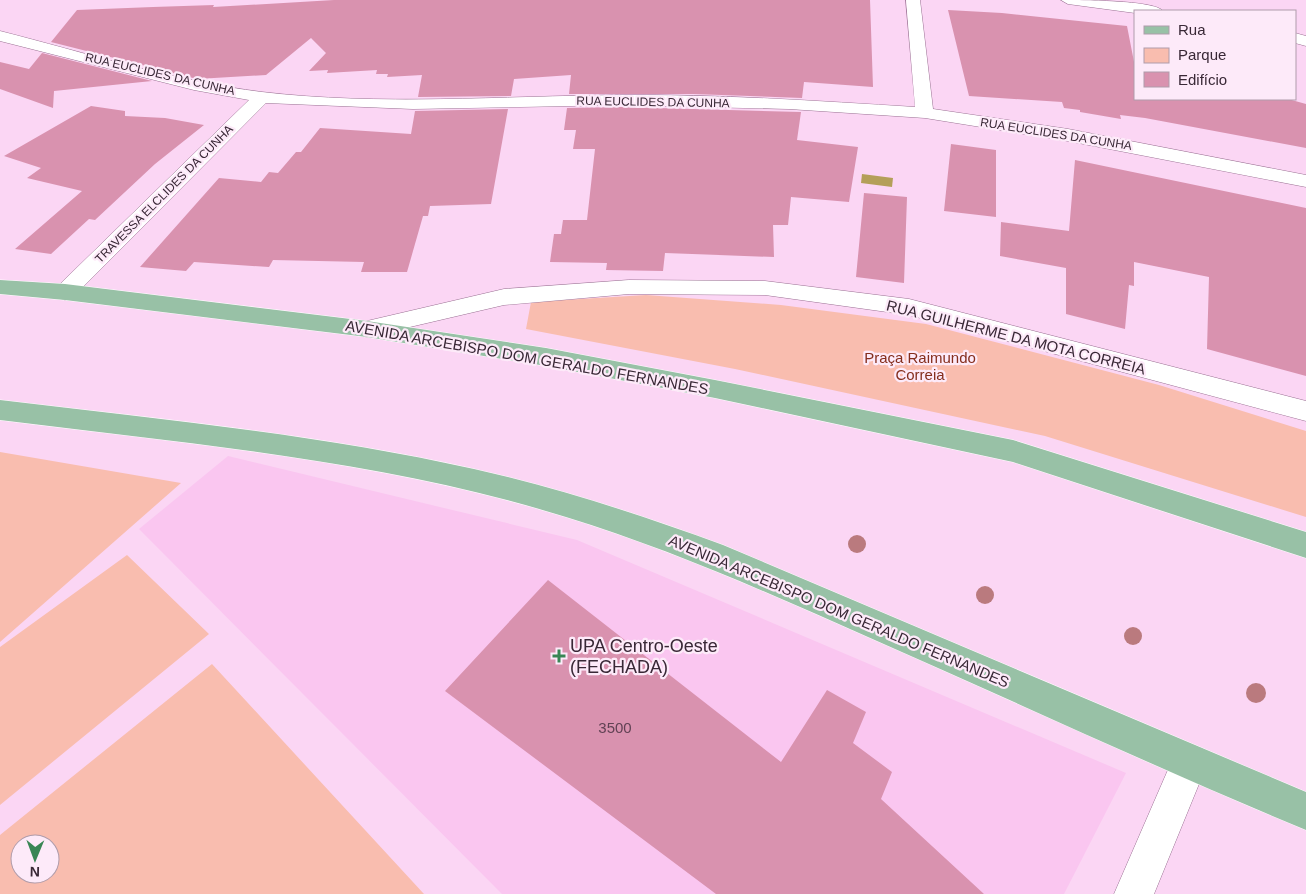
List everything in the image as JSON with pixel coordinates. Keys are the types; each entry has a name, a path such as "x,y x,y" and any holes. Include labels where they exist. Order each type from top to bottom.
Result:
{"main road":[{"name":"AVENIDA ARCEBISPO DOM GERALDO FERNANDES","path":"0,287 65,292 367,329 546,357 697,385 1013,451 1306,545"},
{"name":"AVENIDA ARCEBISPO DOM GERALDO FERNANDES","path":"0,410 333,453 474,480 620,520 712,554 1306,811"}],"street":[{"path":"914,0 925,113"},
{"path":"1068,0 1147,10"},
{"name":"RUA EUCLIDES DA CUNHA","path":"0,36 194,85 262,97 336,102 414,104 622,100 789,104 925,113 1088,139 1211,161 1306,181"},
{"name":"TRAVESSA ELCLIDES DA CUNHA","path":"65,292 262,97"},
{"name":"RUA GUILHERME DA MOTA CORREIA","path":"367,329 432,312 504,297 629,287 765,288 909,307 1306,411"},
{"path":"1134,894 1190,762"}],"shaded area":[{"path":"862,174 893,178 892,187 861,183"},
{"name":"UPA Centro-Oeste (FECHADA)","path":"228,456 577,540 1126,773 1064,894 502,894 139,529"}],"green space":[{"name":"Praça Raimundo Correia","path":"646,295 781,305 926,324 1159,385 1306,431 1306,517 1045,436 735,369 526,329 531,302"},
{"path":"0,452 181,483 0,642"},
{"path":"127,555 209,634 0,805 0,647"},
{"path":"212,664 424,894 0,894 0,835"}],"building":[{"path":"334,0 870,0 873,87 804,82 802,98 693,94 569,94 571,75 514,79 511,96 418,97 422,75 387,77 388,74 376,74 377,70 327,73 328,70 309,71 326,53 311,38 266,75 197,79 51,42 77,10 214,5 213,7"},
{"path":"948,10 1002,13 1127,26 1134,62 1134,100 1292,100 1306,104 1306,148 1145,118 1120,115 1121,119 1080,112 1080,110 1064,108 1062,102 969,96"},
{"path":"42,53 152,81 54,91 53,108 0,89 0,62 29,69"},
{"path":"91,106 125,111 125,116 165,118 204,125 155,164 95,220 89,219 51,254 15,249 82,191 27,178 41,168 4,156"},
{"path":"622,107 801,112 797,140 858,147 849,202 791,197 788,225 773,225 774,257 665,253 663,271 606,270 607,263 550,262 554,234 561,234 563,220 587,220 595,149 573,149 576,130 564,130 567,108"},
{"path":"508,109 491,204 430,206 428,216 423,216 407,272 361,272 364,262 273,260 269,267 194,262 186,271 140,267 219,178 261,182 269,172 278,173 296,152 301,152 320,128 411,134 415,111"},
{"path":"951,144 996,150 996,217 944,211"},
{"path":"1075,160 1306,208 1306,376 1207,349 1209,277 1134,262 1134,286 1129,285 1125,329 1066,314 1066,268 1000,256 1001,222 1069,231"},
{"path":"864,193 907,197 904,283 856,277"},
{"path":"548,580 781,762 827,690 866,712 853,743 892,772 881,799 984,894 716,894 445,691"}],"place":[{"name":"UPA Centro-Oeste (FECHADA)","path":"559,656"}]}
